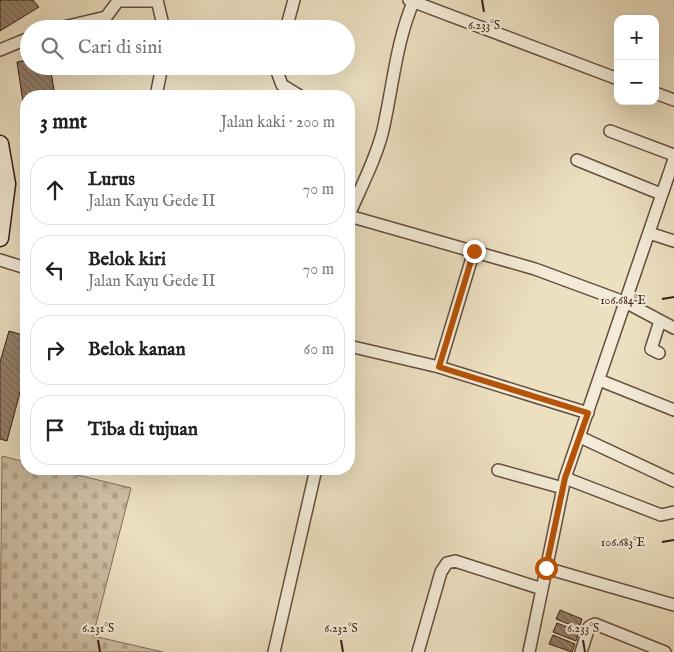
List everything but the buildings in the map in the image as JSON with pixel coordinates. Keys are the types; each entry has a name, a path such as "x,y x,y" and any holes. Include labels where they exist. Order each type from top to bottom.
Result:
{"main road":[{"path":"0,144 7,184 0,238"}],"street":[{"path":"92,20 106,17 118,1 157,0 162,20"},
{"path":"288,20 294,0"},
{"path":"355,201 383,131 391,81 412,1 614,77"},
{"path":"0,50 20,42"},
{"path":"157,90 160,75"},
{"path":"278,75 282,85 290,90"},
{"path":"659,94 674,100"},
{"path":"529,652 564,483 627,303 674,157 610,131"},
{"path":"577,160 661,194"},
{"path":"355,218 535,269 627,303 674,328"},
{"path":"649,232 674,241"},
{"path":"439,367 474,251"},
{"path":"0,260 20,266"},
{"path":"659,353 651,349 660,321"},
{"path":"355,349 439,367 588,413"},
{"path":"599,380 674,410"},
{"path":"580,437 674,481"},
{"path":"498,470 564,483 661,514 674,512"},
{"path":"274,652 315,475"},
{"path":"418,652 441,572 447,563 455,561 542,589"},
{"path":"546,568 674,605"},
{"path":"581,652 589,627 595,624 665,652"}],"green space":[{"path":"2,456 20,460 20,475 78,475 131,488 93,636 163,652 0,652"}],"route":[{"path":"474,251 439,367 588,413 565,478 546,568"}]}
